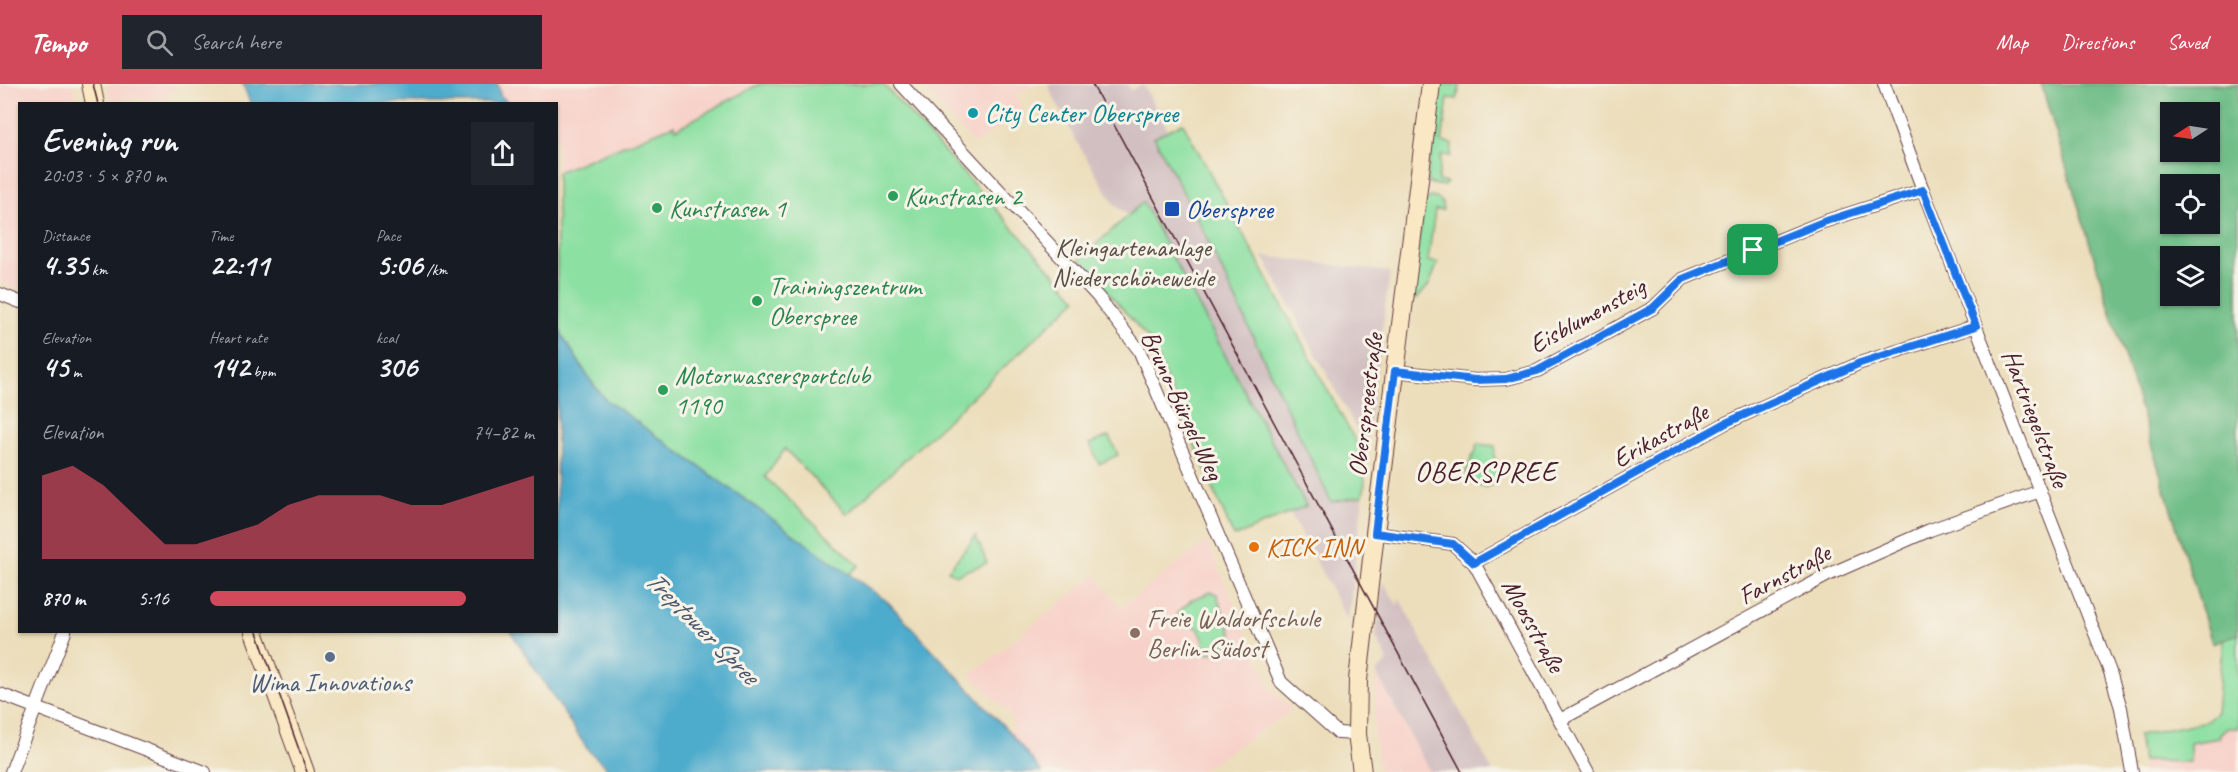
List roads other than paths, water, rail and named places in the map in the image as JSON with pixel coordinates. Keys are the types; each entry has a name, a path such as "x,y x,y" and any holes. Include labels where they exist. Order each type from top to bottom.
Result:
{"main road":[{"path":"91,84 95,102"},
{"name":"Oberspreestraße","path":"1362,772 1357,734 1358,690 1375,533 1431,84"},
{"path":"254,633 305,772"}],"street":[{"name":"Bruno-Bürgel-Weg","path":"901,84 1098,297 1139,350 1281,682 1338,733 1357,734"},
{"name":"Hartriegelstraße","path":"1884,84 2110,672 2121,708 2132,772"},
{"name":"Eisblumensteig","path":"1395,371 1475,380 1506,379 1537,371 1653,308 1683,279 1823,222 1923,190"},
{"path":"0,294 18,301"},
{"name":"Erikastraße","path":"1474,563 1726,423 1860,363 1976,326"},
{"name":"Farnstraße","path":"1560,720 1828,575 1968,515 2040,491"},
{"name":"Moosstraße","path":"1375,533 1453,544 1474,563 1588,772"},
{"path":"11,772 65,633"},
{"path":"0,694 205,772"}],"water":[{"path":"243,84 498,84 500,95 507,102 250,102"},
{"name":"Treptower Spree","path":"558,329 590,380 605,399 888,602 1011,734 1042,772 612,772 588,750 512,633 558,633"}],"tram line":[{"path":"93,84 98,102"},
{"path":"1092,84 1462,772"},
{"path":"257,633 307,772"}],"place":[{"name":"City Center Oberspree","path":"973,113"},
{"name":"Kunstrasen 2","path":"893,196"},
{"name":"Kunstrasen 1","path":"657,208"},
{"name":"Oberspree","path":"1172,209"},
{"name":"Trainingszentrum Oberspree","path":"757,301"},
{"name":"Motorwassersportclub 1190","path":"663,390"},
{"name":"KICK INN","path":"1254,547"},
{"name":"Freie Waldorfschule Berlin-Südost","path":"1135,633"},
{"name":"Wima Innovations","path":"330,657"}],"district":[{"name":"OBERSPREE","path":"1486,471"}],"park label":[{"name":"Kleingartenanlage Niederschöneweide","path":"1133,262"}]}
